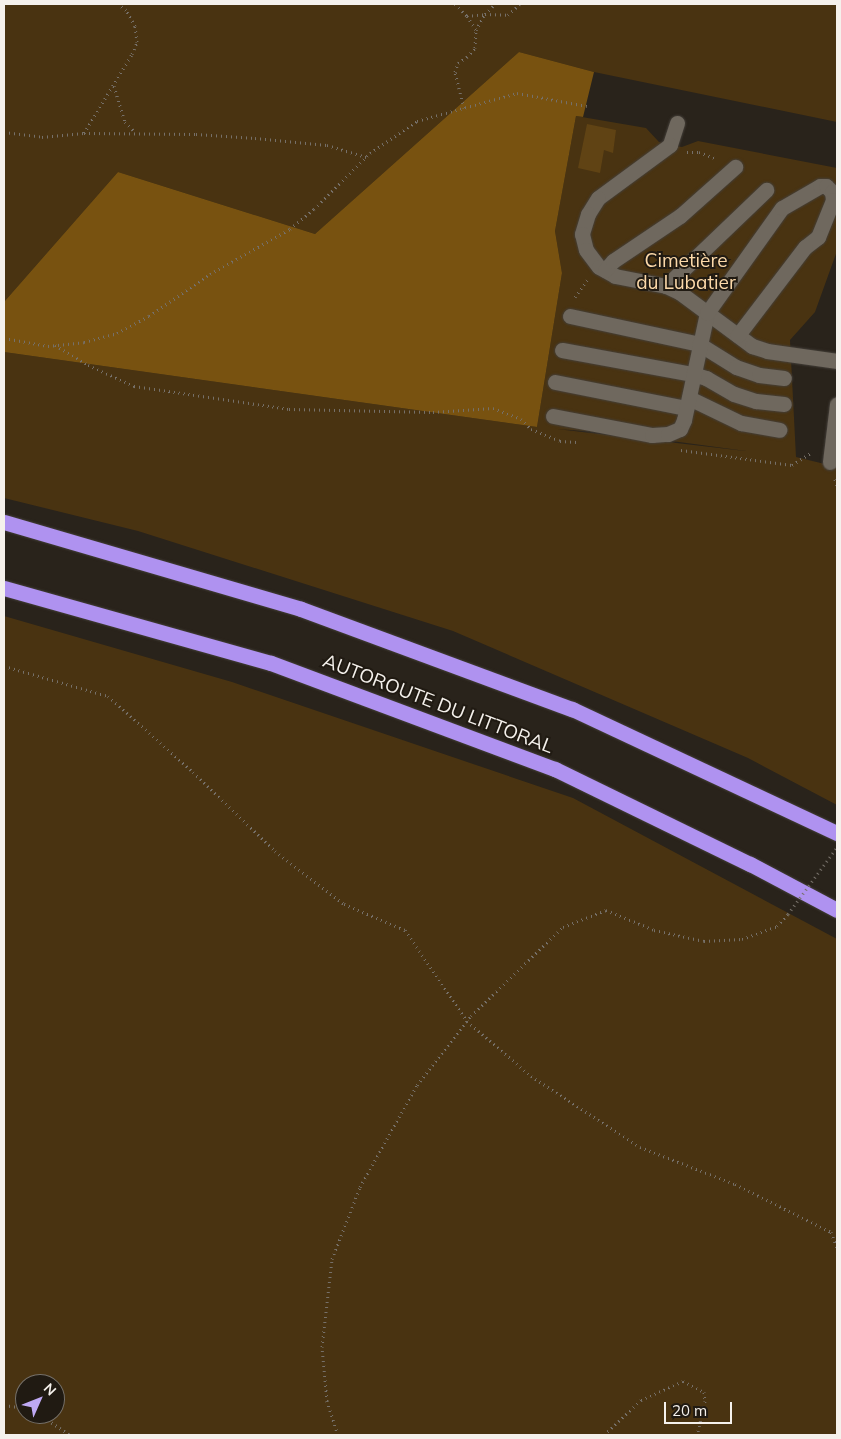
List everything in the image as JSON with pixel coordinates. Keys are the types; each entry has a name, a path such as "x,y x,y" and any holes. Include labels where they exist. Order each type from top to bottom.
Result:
{"highway":[{"path":"4,522 302,609 563,705 837,833"},
{"name":"AUTOROUTE DU LITTORAL","path":"4,588 271,663 555,770 750,864 837,910"}],"street":[{"path":"677,123 670,145 598,198 588,214 582,234 586,250 599,267 615,276 666,286 679,292 752,346 767,351 837,361"},
{"path":"605,270 613,261 680,216 735,167"},
{"path":"553,416 652,435 668,434 680,429 688,403 707,313 782,208 820,186 826,186 832,192 833,200 818,237 805,247 738,335"},
{"path":"666,286 766,190"},
{"path":"570,316 699,344 736,367 759,375 784,378"},
{"path":"562,350 693,374 706,378 734,394 756,400 784,404"},
{"path":"555,382 688,403 741,423 779,430"},
{"path":"831,455 837,404"}],"path":[{"path":"84,133 114,85 137,42 135,26 126,10 118,4"},
{"path":"455,4 467,16 476,30"},
{"path":"464,108 455,72 458,63 475,48 476,30 485,14 495,4"},
{"path":"467,16 485,14 508,15 520,4"},
{"path":"114,85 124,122 135,132"},
{"path":"4,338 54,345 84,342 117,333 149,316 210,274 290,229 314,209 366,157 417,121 517,93 586,106"},
{"path":"4,132 42,136 135,132 196,134 327,145 366,157"},
{"path":"54,345 88,365 134,386 289,409 433,412 493,408 521,419 531,429 560,441 580,442"},
{"path":"678,450 792,465 813,451 831,455"},
{"path":"4,666 108,696 193,772 275,852 344,904 405,930 467,1021 531,1076 640,1147 735,1184 831,1232 837,1248"},
{"path":"338,1435 327,1401 322,1346 332,1259 360,1187 417,1085 467,1021 563,927 606,910 654,930 704,941 742,939 777,926 788,914 837,847"},
{"path":"604,1435 641,1400 683,1381 704,1392 705,1400 697,1435"},
{"path":"54,1424 70,1435"}],"green space":[{"path":"4,4 837,4 837,122 594,72 519,52 315,234 118,172 4,302"},
{"name":"Cimetière du Lubatier","path":"576,116 646,128 659,142 670,145 682,147 698,141 837,168 837,251 815,312 790,340 796,457 837,467 837,805 748,758 453,631 138,531 4,498 4,352 537,427 562,273 555,231","holes":["557,429 612,433 746,451"]},
{"path":"4,616 232,682 573,798 837,939 837,1435 4,1435"}],"shaded area":[{"path":"519,52 594,72 583,117 576,116 555,231 562,273 537,427 4,352 4,302 118,172 315,234"}],"building":[{"path":"587,124 616,130 613,153 604,150 600,173 578,168"}]}
